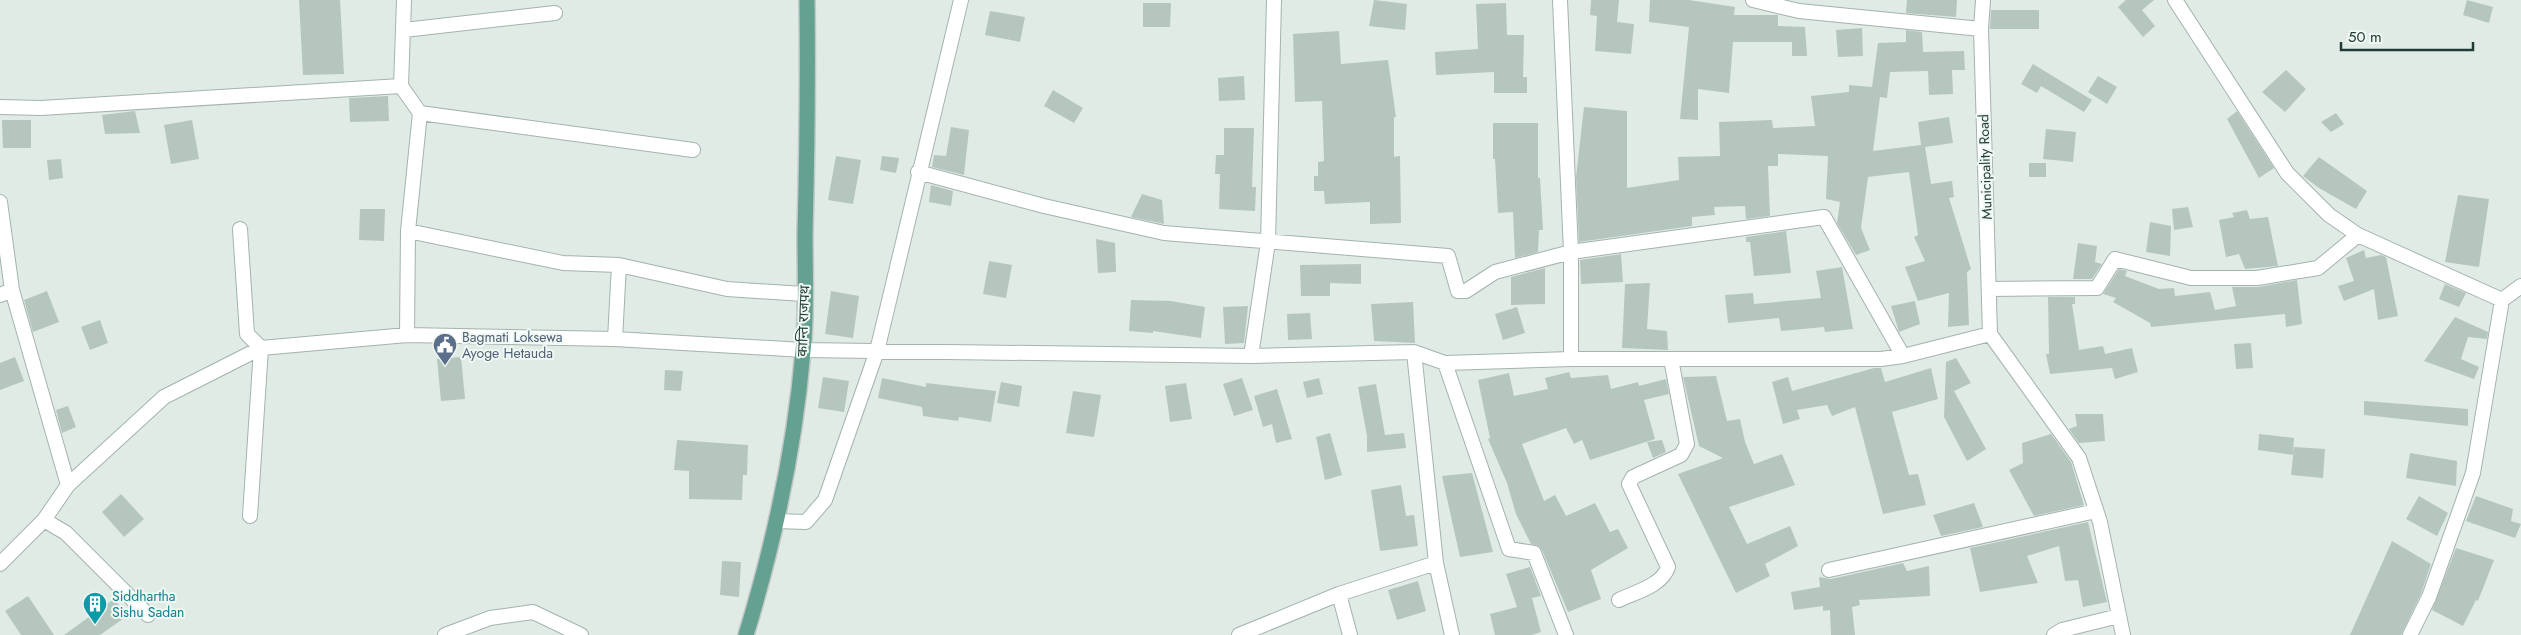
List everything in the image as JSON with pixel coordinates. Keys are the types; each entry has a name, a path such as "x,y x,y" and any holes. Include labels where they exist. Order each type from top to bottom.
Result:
{"main road":[{"name":"कान्ति राजपथ","path":"746,635 762,582 777,521 789,455 803,350 807,0"}],"street":[{"path":"404,0 401,86 420,113 408,232 407,334"},
{"path":"777,521 806,522 825,500 877,350 918,172 961,0"},
{"path":"1251,356 1268,242 1274,0"},
{"path":"1560,0 1570,252 1571,359"},
{"path":"1753,0 1799,11 1982,29"},
{"name":"Municipality Road","path":"1983,0 1982,29 1990,334"},
{"path":"2175,0 2287,173 2329,215 2358,235 2502,300"},
{"path":"404,30 555,13"},
{"path":"0,107 41,108 401,86"},
{"path":"420,113 693,150"},
{"path":"918,172 1044,206 1164,233 1448,256 1458,291 1466,291 1494,272 1570,252 1824,218 1903,356"},
{"path":"0,202 6,292 68,485"},
{"path":"240,229 247,334 260,348 250,516"},
{"path":"408,232 564,263 619,265 727,289 804,294"},
{"path":"1989,289 2097,288 2115,259 2191,278 2258,278 2318,268 2358,235"},
{"path":"615,339 619,265"},
{"path":"2410,635 2429,597 2474,473 2502,300 2521,286"},
{"path":"0,564 44,520 68,485 164,397 260,348 407,334 615,339 803,350 1251,356 1414,352 1445,363 1571,359 1881,359 1903,356 1990,334 2079,458 2096,511 2123,635"},
{"path":"1414,352 1436,564 1452,635"},
{"path":"1619,600 1660,580 1665,575 1668,567 1629,484 1633,478 1681,455 1687,444 1671,359"},
{"path":"1445,363 1509,549 1534,553 1566,635"},
{"path":"1829,570 2096,511"},
{"path":"44,520 66,532 148,615"},
{"path":"1247,633 1339,594 1436,564"},
{"path":"1339,594 1350,635"},
{"path":"445,635 490,618 533,612 581,635"},
{"path":"2054,635 2062,630 2119,616"}],"building":[{"path":"299,0 340,0 344,74 303,75"},
{"path":"1374,0 1407,4 1405,30 1369,26"},
{"path":"1591,0 1619,0 1617,22 1634,24 1631,54 1595,51 1597,16 1590,15"},
{"path":"1650,0 1689,0 1735,7 1734,15 1778,15 1778,26 1805,27 1807,56 1792,56 1792,42 1733,42 1729,93 1698,89 1698,120 1680,119 1689,27 1649,22"},
{"path":"1907,0 1957,0 1956,17 1906,13"},
{"path":"2126,0 2154,0 2142,10 2155,26 2143,37 2118,7"},
{"path":"2467,0 2493,7 2489,23 2463,15"},
{"path":"1143,3 1171,3 1170,27 1143,27"},
{"path":"1506,3 1507,35 1524,35 1523,77 1527,77 1527,93 1494,93 1494,72 1436,75 1435,52 1478,49 1476,4"},
{"path":"1991,10 2039,10 2039,29 1990,29"},
{"path":"990,11 1025,17 1020,42 985,35"},
{"path":"1862,28 1863,56 1838,57 1836,30"},
{"path":"1906,30 1922,32 1923,52 1964,51 1965,70 1952,70 1953,94 1929,95 1928,71 1890,72 1887,98 1880,97 1873,151 1921,145 1918,122 1949,117 1953,143 1925,147 1931,184 1952,181 1954,197 1949,198 1971,269 1967,272 1969,325 1948,327 1949,293 1918,301 1905,267 1925,261 1914,237 1918,235 1909,172 1868,177 1861,228 1870,250 1856,255 1837,223 1840,202 1826,199 1828,156 1778,154 1778,166 1768,166 1770,216 1746,219 1745,206 1714,207 1715,215 1692,217 1692,226 1579,242 1576,177 1584,107 1627,111 1627,188 1679,180 1678,157 1720,156 1719,122 1772,120 1773,128 1815,126 1811,96 1849,92 1849,85 1872,87 1878,43 1906,42"},
{"path":"1339,31 1341,64 1388,60 1396,117 1394,117 1394,157 1400,156 1401,223 1370,224 1370,202 1325,204 1324,191 1314,191 1314,176 1318,176 1318,162 1324,161 1322,101 1295,102 1293,34"},
{"path":"2033,64 2092,100 2084,112 2041,86 2037,93 2021,84"},
{"path":"2286,70 2306,89 2285,112 2262,92"},
{"path":"1244,76 1245,100 1219,101 1218,78"},
{"path":"2098,76 2117,87 2107,104 2088,92"},
{"path":"1053,90 1083,108 1074,123 1044,106"},
{"path":"388,96 389,121 350,122 349,98"},
{"path":"135,111 140,133 105,134 102,115"},
{"path":"2237,111 2274,168 2259,178 2227,119"},
{"path":"2336,113 2344,124 2331,132 2321,122"},
{"path":"2,120 31,120 31,148 3,148"},
{"path":"192,120 199,159 171,164 164,125"},
{"path":"1493,123 1538,123 1538,178 1540,178 1543,230 1539,230 1538,252 1515,258 1513,212 1498,213 1495,159 1493,159"},
{"path":"951,127 969,130 964,175 932,167 934,155 946,156"},
{"path":"1224,128 1254,128 1252,187 1256,187 1255,211 1219,209 1220,174 1215,174 1216,155 1224,155"},
{"path":"2046,129 2076,132 2073,162 2043,159"},
{"path":"836,156 861,160 853,204 828,200"},
{"path":"882,156 899,158 896,173 880,170"},
{"path":"2319,157 2367,191 2356,209 2319,188 2303,176"},
{"path":"61,159 63,178 49,180 47,160"},
{"path":"2029,163 2046,163 2046,177 2029,177"},
{"path":"931,185 953,191 951,206 929,202"},
{"path":"1142,194 1162,200 1164,224 1131,217"},
{"path":"2458,195 2489,199 2479,267 2445,262"},
{"path":"2188,207 2193,227 2174,230 2172,209"},
{"path":"360,209 385,209 384,241 359,240"},
{"path":"2247,210 2250,219 2268,217 2278,266 2245,269 2239,254 2226,257 2219,220 2234,217 2232,213"},
{"path":"2150,222 2171,226 2170,256 2146,252"},
{"path":"1786,231 1791,273 1754,276 1750,242 1746,242 1746,237"},
{"path":"1096,239 1115,243 1116,272 1098,273"},
{"path":"2078,243 2097,246 2095,262 2102,264 2092,279 2073,279"},
{"path":"2364,250 2366,258 2381,255 2386,257 2398,316 2378,320 2374,289 2344,301 2338,286 2354,281 2346,258"},
{"path":"1621,254 1623,282 1581,284 1580,260"},
{"path":"989,261 1012,265 1006,298 983,294"},
{"path":"1361,264 1361,284 1330,283 1330,296 1301,296 1300,265"},
{"path":"1842,267 1853,329 1825,332 1824,327 1781,331 1779,318 1728,323 1725,295 1753,293 1754,304 1821,298 1816,271"},
{"path":"1545,268 1545,304 1511,305 1511,277"},
{"path":"2119,269 2127,271 2125,276 2159,289 2174,288 2175,296 2210,292 2215,310 2236,306 2232,287 2258,287 2297,280 2302,324 2286,327 2285,314 2151,327 2150,323 2113,302 2116,298 2103,294"},
{"path":"1650,283 1647,329 1667,331 1668,350 1622,348 1625,284"},
{"path":"2445,284 2466,293 2459,307 2439,299"},
{"path":"47,291 59,322 33,332 24,300"},
{"path":"831,291 859,296 853,338 825,334"},
{"path":"2048,297 2075,297 2075,304 2072,304 2079,350 2103,346 2105,354 2132,348 2138,372 2115,379 2112,368 2050,374 2046,354 2049,354"},
{"path":"1131,300 1171,301 1205,307 1201,338 1153,331 1153,333 1129,331"},
{"path":"1915,301 1920,324 1899,332 1891,306"},
{"path":"1413,302 1415,343 1374,341 1371,304"},
{"path":"1248,306 1244,343 1225,344 1223,307"},
{"path":"1517,307 1525,333 1503,340 1495,314"},
{"path":"1310,313 1312,339 1288,340 1287,314"},
{"path":"2455,317 2488,332 2487,339 2468,337 2461,359 2479,367 2474,379 2424,361"},
{"path":"100,320 108,343 90,350 81,327"},
{"path":"2251,343 2253,368 2236,369 2234,344"},
{"path":"15,357 24,381 0,390 0,363"},
{"path":"461,357 465,399 441,401 437,359"},
{"path":"1956,358 1971,383 1954,391 1986,449 1967,461 1944,417 1946,362"},
{"path":"1874,368 1881,368 1885,382 1931,368 1938,399 1892,412 1909,475 1918,474 1926,505 1883,514 1855,407 1832,416 1827,405 1797,410 1800,419 1783,424 1772,382 1788,377 1792,391"},
{"path":"665,370 683,371 681,391 664,390"},
{"path":"1569,372 1571,378 1608,375 1611,389 1638,382 1639,386 1666,379 1669,394 1644,400 1655,439 1590,460 1582,440 1574,444 1566,428 1522,444 1544,501 1555,495 1566,516 1595,503 1610,532 1618,529 1628,548 1591,570 1601,599 1568,612 1542,550 1539,546 1531,544 1516,514 1507,483 1488,439 1490,438 1478,380 1509,373 1514,396 1548,389 1545,378"},
{"path":"1716,376 1727,421 1740,419 1745,442 1754,464 1782,454 1795,485 1729,507 1747,544 1790,526 1798,546 1765,564 1770,576 1736,593 1678,474 1723,458 1699,446 1683,377"},
{"path":"823,377 849,381 844,412 818,408"},
{"path":"882,378 926,387 926,383 996,391 991,422 959,417 958,421 923,416 922,407 878,398"},
{"path":"1242,378 1253,410 1234,416 1223,384"},
{"path":"1319,378 1323,394 1307,398 1303,382"},
{"path":"1001,382 1022,386 1019,407 997,403"},
{"path":"1186,383 1192,419 1170,422 1165,386"},
{"path":"1376,384 1385,435 1404,433 1406,448 1367,452 1367,436 1358,387"},
{"path":"1277,389 1292,439 1276,443 1272,424 1263,427 1254,396"},
{"path":"1073,391 1101,395 1094,437 1066,433"},
{"path":"2364,401 2468,409 2468,426 2364,415"},
{"path":"68,406 76,427 62,433 56,410"},
{"path":"2075,414 2103,414 2105,441 2079,443 2069,429 2077,426"},
{"path":"1330,433 1342,475 1325,480 1316,437"},
{"path":"2051,434 2071,462 2084,505 2034,516 2009,470 2023,463 2022,443"},
{"path":"2259,434 2294,438 2293,455 2258,450"},
{"path":"677,440 748,445 747,475 743,475 742,500 689,499 689,471 674,470"},
{"path":"1662,440 1666,452 1653,458 1647,442"},
{"path":"2294,447 2325,449 2323,478 2291,475"},
{"path":"2410,453 2457,461 2456,486 2406,478"},
{"path":"1472,473 1493,552 1460,557 1442,476"},
{"path":"1401,485 1406,516 1414,515 1418,546 1380,551 1371,490"},
{"path":"121,494 144,519 124,537 102,512"},
{"path":"2419,496 2448,513 2437,536 2406,519"},
{"path":"2476,496 2513,509 2511,521 2521,524 2515,538 2466,521"},
{"path":"1974,503 1983,527 1941,536 1933,515"},
{"path":"2088,522 2107,602 2083,607 2078,580 2065,581 2059,546 2027,556 2038,583 1980,592 1970,548"},
{"path":"2392,541 2431,564 2421,594 2401,635 2350,635"},
{"path":"2456,548 2494,560 2478,601 2476,600 2463,626 2432,610"},
{"path":"722,561 741,562 739,597 720,595"},
{"path":"1903,563 1907,571 1929,566 1930,596 1859,600 1860,605 1852,607 1855,635 1831,635 1830,610 1823,611 1823,606 1794,610 1791,592 1820,587 1819,577 1831,579"},
{"path":"1530,567 1541,596 1532,598 1541,632 1532,635 1495,635 1490,614 1517,607 1506,574"},
{"path":"1418,581 1426,611 1397,620 1388,590"},
{"path":"28,596 54,635 21,635 5,611"},
{"name":"Siddhartha Sishu Sadan","path":"114,599 127,616 100,635 64,635"}],"place":[{"name":"Bagmati Loksewa Ayoge Hetauda","path":"445,366"},
{"name":"Siddhartha Sishu Sadan","path":"95,625"}]}
